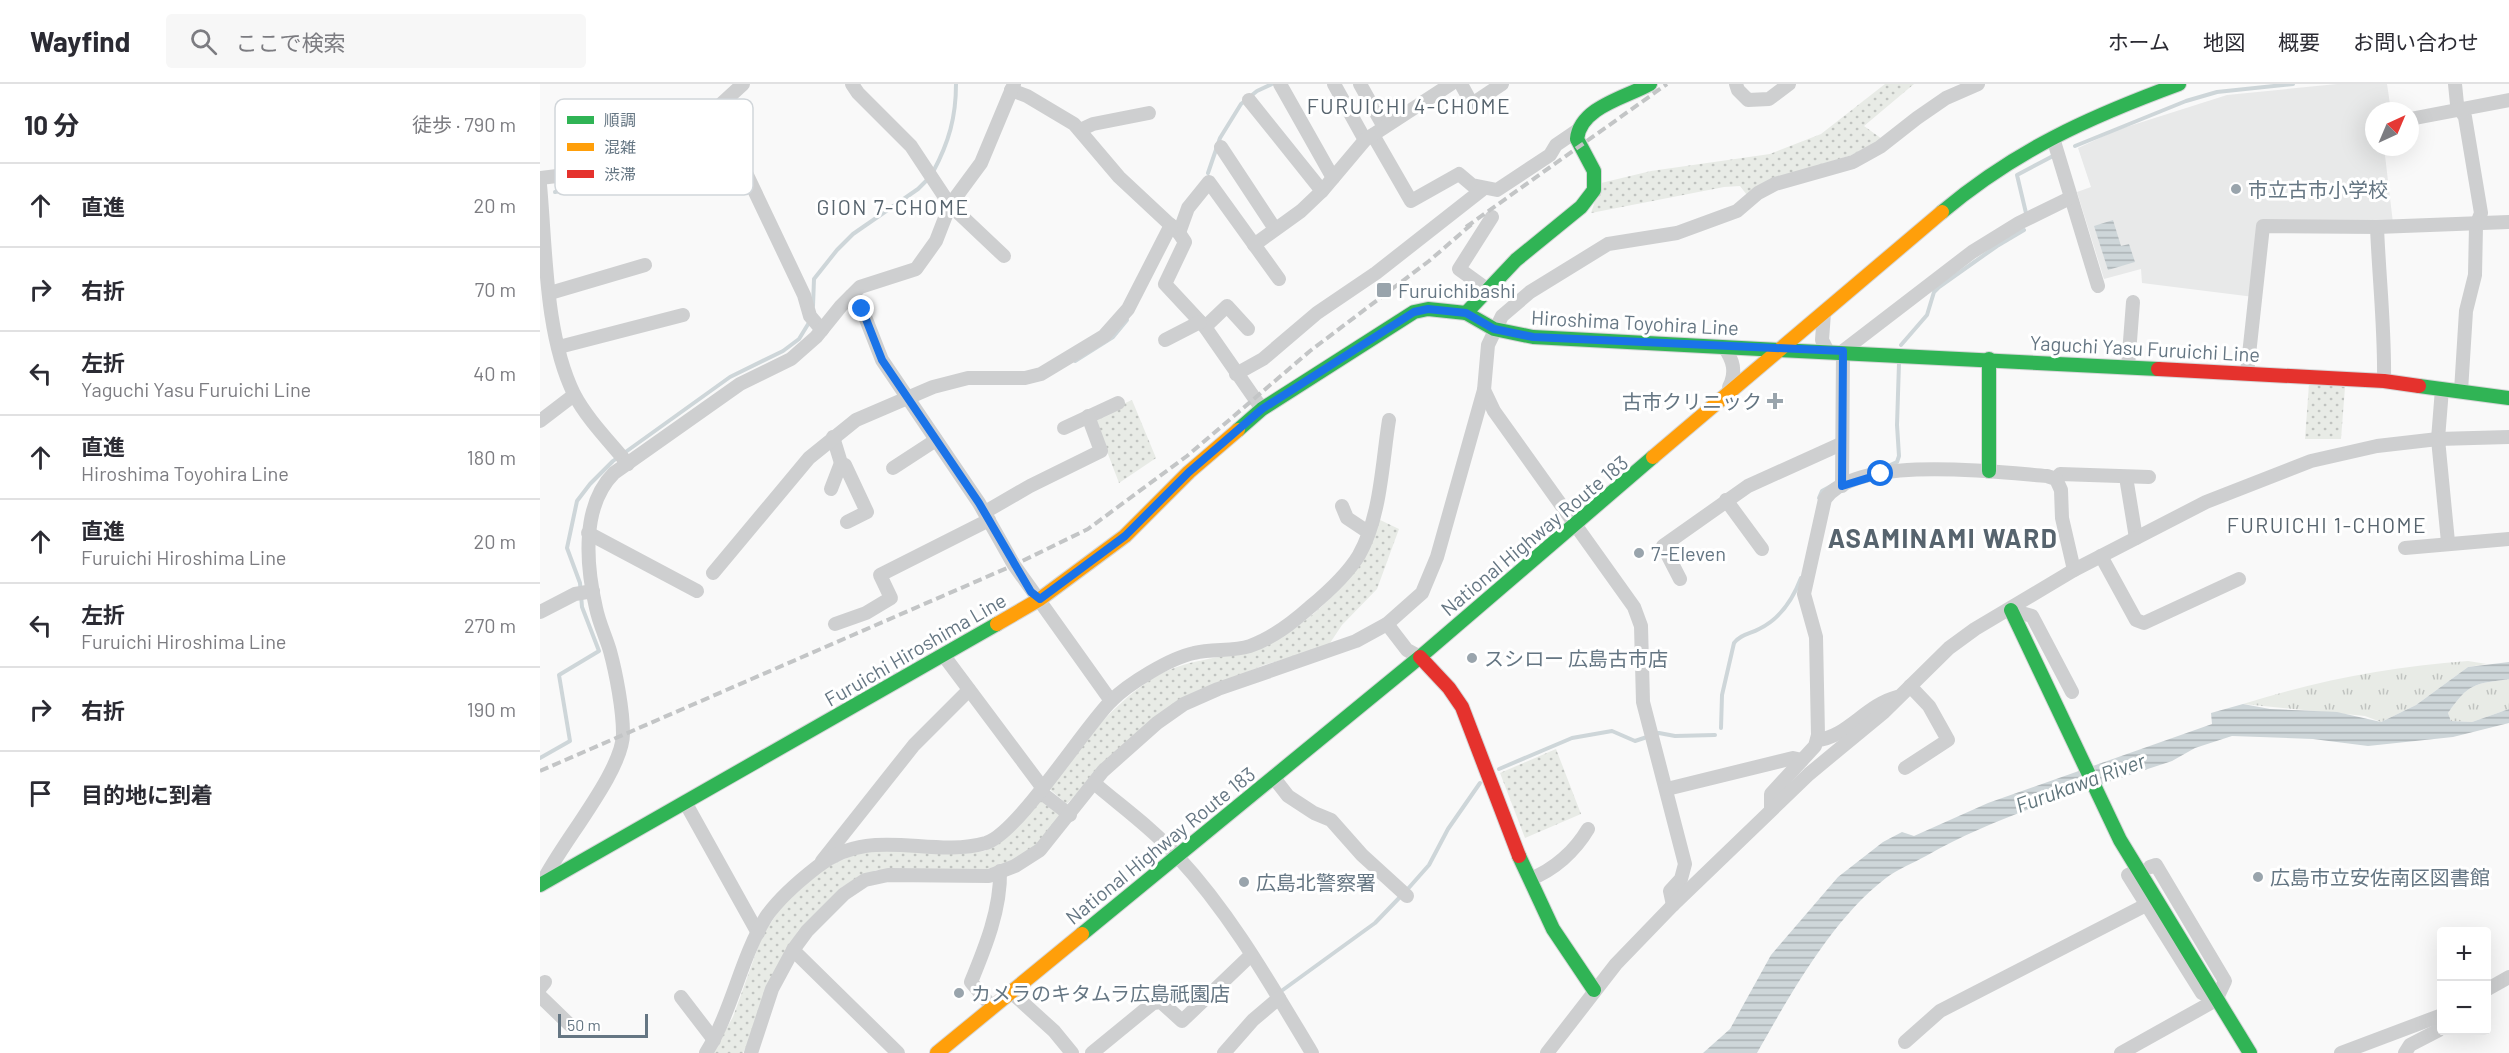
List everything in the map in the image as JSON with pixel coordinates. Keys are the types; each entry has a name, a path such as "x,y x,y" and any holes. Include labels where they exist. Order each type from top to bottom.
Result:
{"main road":[{"path":"1466,313 1531,246 1588,200 1595,189 1596,175 1577,140 1578,130 1583,121 1595,112 1650,84"},
{"name":"National Highway Route 183","path":"937,1053 1420,657 1971,188 2015,158 2101,113 2179,84"},
{"name":"Furuichi Hiroshima Line","path":"540,885 944,656 1040,599 1125,536 1189,472 1262,409 1414,312 1428,309 1466,313"},
{"name":"Hiroshima Toyohira Line","path":"1466,313 1494,329 1533,337 1779,350"},
{"name":"Yaguchi Yasu Furuichi Line","path":"1779,350 1843,351 2384,381 2509,398"},
{"path":"1989,359 1989,471"},
{"path":"2011,610 2120,840 2250,1053"},
{"path":"1420,657 1449,688 1462,707 1546,914 1583,977 1594,990"}],"street":[{"path":"727,99 743,84"},
{"path":"852,84 911,146 950,205 1004,256"},
{"path":"1280,84 1333,178"},
{"path":"1334,84 1411,201 1459,174 1472,185 1482,189 1497,190 1511,183 1550,155 1556,146 1578,130"},
{"path":"1360,84 1384,127"},
{"path":"1422,84 1430,97"},
{"path":"1254,244 1275,230 1322,191 1369,138 1451,84"},
{"path":"1461,84 1472,104 1502,84"},
{"path":"1736,84 1738,90 1748,100 1769,99 1789,84"},
{"path":"751,1053 772,989 792,950 807,931 844,894 865,880 888,875 989,876 1000,871 1040,850 1103,771 1157,723 1184,704 1238,681 1356,641 1387,624 1422,593 1437,557 1484,390 1488,345 1502,316 1530,292 1603,247 1677,233 1737,211 1758,193 1775,184 1853,162 1880,147 1917,117 1946,98 1978,84"},
{"path":"2456,84 2457,104 2465,117 2481,213 2477,222 2475,275 2466,311 2461,391"},
{"path":"540,885 551,863 574,833 612,769 623,734 611,653 596,608 593,591 588,533 602,485 740,384 791,359 822,330 860,287 916,269 936,240 950,205 981,163 1012,87 1080,130 1119,177 1175,229 1185,242 1165,284 1203,325 1262,409"},
{"path":"1249,100 1322,191"},
{"path":"2419,117 2509,100"},
{"path":"1080,130 1093,124 1149,113"},
{"path":"2053,138 2098,286"},
{"path":"1221,147 1275,230"},
{"path":"540,178 555,176"},
{"path":"712,573 809,459 856,420 933,387 968,378 1025,378 1041,374 1104,336 1128,309 1188,208 1209,182 1279,279"},
{"path":"753,188 804,295 810,316 822,330"},
{"path":"1236,375 1263,359 1317,313 1376,273 1482,189"},
{"path":"540,193 550,293 562,364 574,395 628,464"},
{"path":"1843,482 1841,444 1843,351 1972,252 2019,223 2070,198"},
{"path":"1488,290 1459,269 1492,217"},
{"path":"2247,373 2263,226 2377,227 2509,222"},
{"path":"2377,227 2379,297 2385,344 2384,381"},
{"path":"550,293 645,265"},
{"path":"851,297 862,309 882,360 987,516 1031,592 1040,599 1111,701"},
{"path":"2128,367 2133,302"},
{"path":"1165,340 1203,325 1227,306 1248,329"},
{"path":"1824,311 1822,340 1828,352"},
{"path":"559,347 683,315"},
{"path":"1720,401 1734,378 1734,364 1724,347"},
{"path":"2442,389 2438,439 2448,542"},
{"path":"1484,390 1494,411 1634,607 1641,626 1640,681 1651,735 1685,864 1681,879 1670,891 1673,905"},
{"path":"540,421 574,395"},
{"path":"1064,428 1118,403"},
{"path":"835,624 866,613 891,598 880,575 987,516 1030,486 1101,451 1088,416"},
{"path":"820,864 841,853 881,842 951,848 988,842 1012,823 1111,701 1153,672 1193,653 1249,646 1287,628 1331,590 1359,555 1372,522 1389,420"},
{"path":"833,437 841,463 845,465 867,512 847,522"},
{"path":"1547,1053 1594,990 1673,905 1809,774 1899,697 1949,648 1975,629 2011,610 2074,570 2206,502 2311,461 2378,446 2438,439 2509,437"},
{"path":"893,468 936,440"},
{"path":"1680,579 1663,546 1726,500 1771,473 1841,444"},
{"path":"831,489 841,463"},
{"path":"1771,810 1771,794 1815,746 1817,740 1818,649 1804,594 1825,499 1830,492 1843,482 1899,469 1989,471 2047,476 2055,479 2061,490 2062,518 2074,570"},
{"path":"2055,479 2060,474 2149,477"},
{"path":"2126,477 2136,538"},
{"path":"1726,500 1762,549"},
{"path":"1341,506 1355,525 1368,532"},
{"path":"588,533 697,591"},
{"path":"2405,548 2448,542 2509,539"},
{"path":"2101,556 2136,620 2144,622 2239,579"},
{"path":"540,612 575,594 593,591"},
{"path":"2011,610 2032,616 2072,692"},
{"path":"1387,624 1407,650 1420,657"},
{"path":"944,656 1041,787 1042,794 1070,815"},
{"path":"1905,768 1948,740 1929,706 1910,686"},
{"path":"706,1053 714,1040 767,916 820,864 914,745 969,690"},
{"path":"1817,740 1837,734 1880,702 1899,697"},
{"path":"1667,789 1793,758 1802,760"},
{"path":"1274,778 1288,796 1314,813 1330,820 1403,894"},
{"path":"1094,783 1177,855 1226,916 1312,1053"},
{"path":"685,802 758,933"},
{"path":"1530,879 1543,874 1578,846 1588,829"},
{"path":"2121,1053 2216,1000 2225,981 2156,865 2150,867"},
{"path":"993,1007 971,982 989,931 1000,889 1000,871"},
{"path":"2133,873 2128,875 2202,993 2216,1000"},
{"path":"1905,1042 1940,1011 2146,904"},
{"path":"792,950 898,1053"},
{"path":"1092,1053 1153,1003 1161,1002 1182,1021 1251,955"},
{"path":"2491,988 2509,977"},
{"path":"1011,992 1054,1031 1072,1053"},
{"path":"1224,1053 1276,995"},
{"path":"540,996 570,1025"},
{"path":"681,997 714,1040"},
{"path":"2341,1053 2437,1018"},
{"path":"2405,1053 2409,1045 2437,1031"}],"shaded area":[{"name":"市立古市小学校","path":"2337,84 2387,84 2390,102 2365,102 2365,156 2385,156 2393,223 2262,223 2254,297 2142,283 2141,269 2104,279 2077,192 2091,187 2078,148 2117,130 2227,95"}],"green space":[{"path":"1885,84 1914,84 1864,126 1882,139 1852,155 1791,174 1747,195 1740,186 1724,187 1591,213 1601,183 1651,171 1770,154 1821,134"},
{"path":"2309,384 2345,387 2341,439 2305,439"},
{"path":"1132,400 1156,458 1119,483 1094,417"},
{"path":"1376,518 1399,529 1377,589 1342,625 1328,646 1264,665 1181,700 1108,758 1067,804 1047,787 1110,714 1124,700 1155,677 1190,663 1267,645 1314,613 1354,571 1364,552"},
{"path":"2468,661 2487,664 2468,667 2416,705 2381,722 2365,716 2243,704 2299,688 2354,676"},
{"path":"2509,679 2509,709 2472,722 2451,721 2448,713 2467,690 2480,684"},
{"path":"1556,749 1581,814 1525,838 1500,773"},
{"path":"1039,797 1063,816 1036,849 1011,863 983,870 876,870 842,887 798,931 775,973 757,1025 743,1053 712,1053 733,1017 762,936 782,906 824,868 865,850 953,853 985,851 1004,836"}],"water":[{"path":"2113,220 2121,246 2129,244 2135,262 2108,270 2094,226"},
{"name":"Furukawa River","path":"2509,662 2509,679 2480,684 2467,690 2448,713 2451,721 2472,722 2509,709 2509,723 2453,737 2368,746 2313,739 2232,736 2195,748 2172,761 2015,814 1955,841 1886,878 1848,914 1814,959 1757,1053 1703,1053 1730,1029 1771,955 1838,877 1883,842 1902,832 1914,836 1988,803 2212,724 2211,713 2243,704 2270,709 2337,712 2381,722 2416,705 2468,667"}],"waterway":[{"path":"933,172 950,129 955,107 956,84"},
{"path":"1208,173 1220,138 1241,104 1257,91 1272,84"},
{"path":"2075,146 2186,101 2217,92 2293,84"},
{"path":"2026,213 2017,175 2053,156"},
{"path":"813,306 814,279 837,250 853,234 918,189 929,178"},
{"path":"1901,345 1927,315 1934,292 1939,287 2024,230"},
{"path":"1075,361 1113,337 1127,320"},
{"path":"540,758 570,741 559,675 599,651 582,607 580,583 567,548 577,501 613,461 730,377 783,351 799,339 810,321"},
{"path":"1888,466 1897,462 1899,456 1897,425 1899,363"},
{"path":"1819,498 1822,491 1833,485"},
{"path":"1721,728 1722,695 1734,643 1773,620 1790,601 1801,578"},
{"path":"1499,769 1572,738 1612,731 1635,741 1659,733 1675,736 1715,735"},
{"path":"1406,891 1429,865 1448,829 1480,783"},
{"path":"1280,992 1375,923 1401,896"}],"railway":[{"path":"1466,227 1667,84"},
{"path":"540,771 1014,565 1088,529 1187,456 1310,351 1429,261 1473,223"}],"traffic: fast":[{"path":"1650,84 1606,104 1586,119 1577,139 1594,171 1594,190 1581,207 1516,260 1466,313 1494,329 1533,337 1779,350"},
{"path":"1942,212 1998,170 2054,137 2114,109 2179,84"},
{"path":"1238,430 1262,409 1414,312 1428,309 1466,313"},
{"path":"1779,350 2158,369"},
{"path":"1989,359 1989,471"},
{"path":"2419,386 2509,398"},
{"path":"1082,934 1420,657 1653,457"},
{"path":"2011,610 2120,840 2250,1053"},
{"path":"540,885 997,624"},
{"path":"1519,856 1553,929 1594,990"}],"traffic: slow":[{"path":"1653,457 1942,212"},
{"path":"997,624 1040,599 1125,536 1189,472 1238,430"},
{"path":"937,1053 1082,934"}],"traffic: jam":[{"path":"2158,369 2384,381 2419,386"},
{"path":"1420,657 1449,688 1462,707 1519,856"}],"place":[{"name":"市立古市小学校","path":"2236,189"},
{"name":"Furuichibashi","path":"1384,290"},
{"name":"古市クリニック","path":"1775,401"},
{"name":"7-Eleven","path":"1639,553"},
{"name":"スシロー 広島古市店","path":"1472,658"},
{"name":"広島市立安佐南区図書館","path":"2258,877"},
{"name":"広島北警察署","path":"1244,882"},
{"name":"カメラのキタムラ広島祇園店","path":"959,993"}],"district":[{"name":"FURUICHI 4-CHOME","path":"1409,105"},
{"name":"GION 7-CHOME","path":"893,206"},
{"name":"FURUICHI 1-CHOME","path":"2327,524"},
{"name":"ASAMINAMI WARD","path":"1943,537"}],"route":[{"path":"862,309 872,330 874,345 882,360 979,503 1031,592 1040,599 1125,536 1149,515 1189,472 1262,409 1414,312 1428,309 1466,313 1494,329 1533,337 1843,351 1842,486 1858,479 1881,474"}]}
